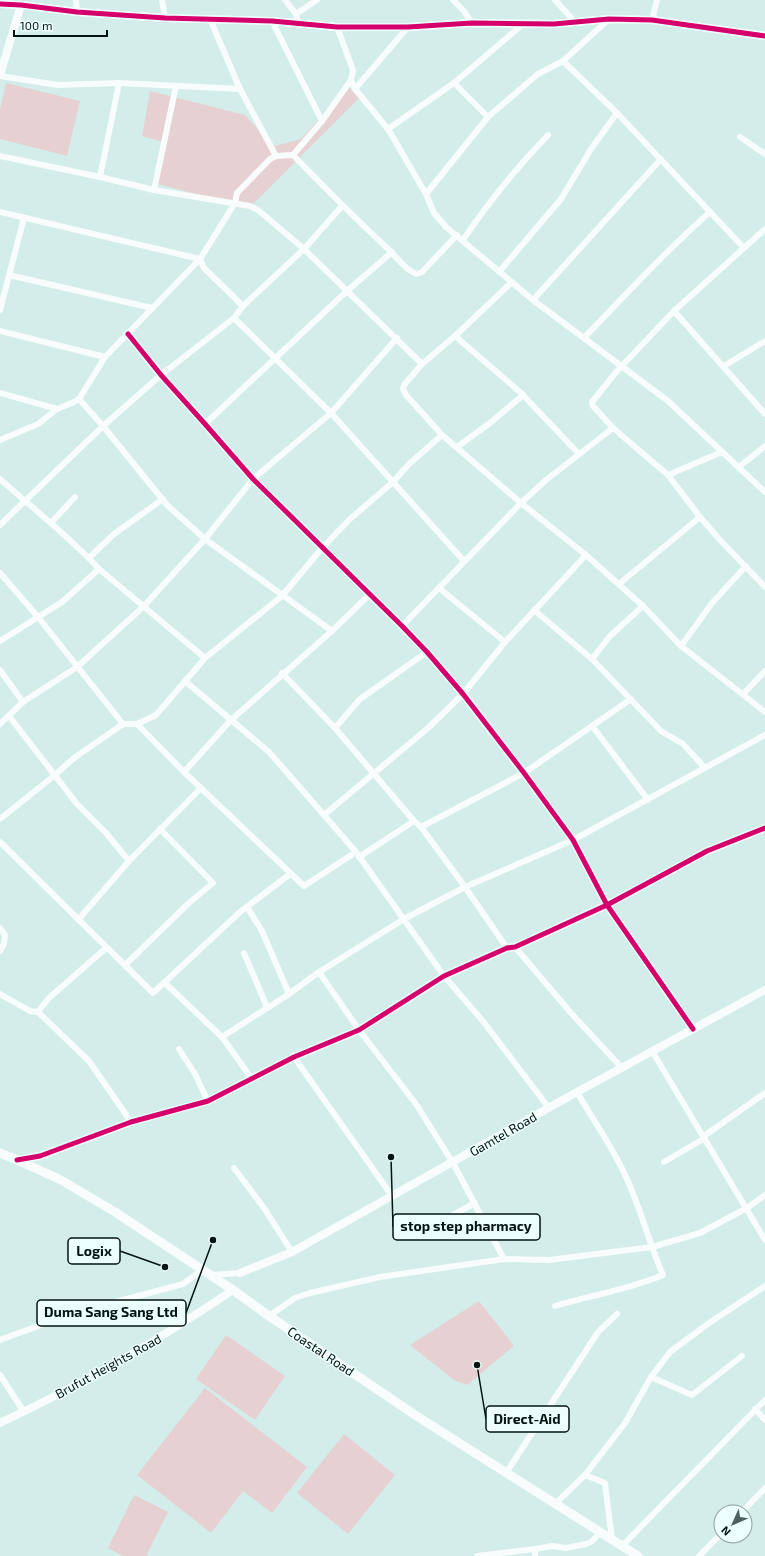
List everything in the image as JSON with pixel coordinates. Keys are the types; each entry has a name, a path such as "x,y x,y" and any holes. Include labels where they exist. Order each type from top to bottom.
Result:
{"main road":[{"name":"Coastal Road","path":"0,1153 61,1180 115,1212 233,1290 415,1416 638,1556"}],"street":[{"path":"76,0 78,12"},
{"path":"162,0 165,18"},
{"path":"285,0 296,14 298,23"},
{"path":"296,14 317,0"},
{"path":"453,0 464,11 472,24"},
{"path":"555,0 575,22"},
{"path":"652,20 657,0"},
{"path":"0,4 78,12 165,18 272,21 337,27 554,24 609,19 652,20 765,36"},
{"path":"21,5 0,76 58,85 119,83 240,89"},
{"path":"210,19 240,89 276,156"},
{"path":"426,194 488,116 538,74 563,61 609,19"},
{"path":"272,21 322,121"},
{"path":"388,130 454,83 524,24"},
{"path":"0,440 38,424 57,409 79,399 105,357 200,259 235,203 237,193 270,159 276,156 293,155 322,121 353,75 353,70 337,27"},
{"path":"355,89 408,27"},
{"path":"563,61 617,113 744,248"},
{"path":"351,80 355,89 388,130 426,194 434,212 446,227 533,300 668,401 765,492"},
{"path":"100,177 119,83"},
{"path":"454,83 488,116"},
{"path":"154,190 176,86"},
{"path":"499,272 561,200 591,149 617,113"},
{"path":"463,240 485,208 531,152 548,135"},
{"path":"740,137 765,154"},
{"path":"293,155 342,206 392,252 409,271 416,274 422,272 457,235"},
{"path":"0,156 154,190 250,206 258,210 304,249 422,364"},
{"path":"533,300 661,160"},
{"path":"0,525 103,426 161,375 234,318 243,306 304,249 342,206"},
{"path":"0,212 200,259"},
{"path":"584,338 634,285 710,212"},
{"path":"0,310 24,218"},
{"path":"765,229 674,311 601,389 592,402 593,406 613,428 668,475 700,517 765,587"},
{"path":"205,424 347,291 392,252"},
{"path":"200,259 204,268 243,306"},
{"path":"9,276 152,308"},
{"path":"512,282 455,336 422,364 404,385 403,389 406,395 442,435 619,584 681,646 765,712"},
{"path":"674,311 765,414"},
{"path":"234,318 331,413 464,561"},
{"path":"0,331 105,357"},
{"path":"128,334 161,375 252,479 402,626 427,652 463,694 573,840 607,905 693,1029"},
{"path":"455,336 523,395 579,454"},
{"path":"0,724 23,702 77,667 143,607 205,539 252,479 331,413 397,338"},
{"path":"724,366 765,341"},
{"path":"0,393 57,409"},
{"path":"457,447 490,423 523,395"},
{"path":"79,399 103,426 167,505 205,539 332,631"},
{"path":"402,626 521,503 546,480 613,428"},
{"path":"0,819 74,758 122,724 137,724 156,715 205,658 282,596 322,548 350,520 393,482 409,464 442,435"},
{"path":"739,467 765,446"},
{"path":"668,475 722,452"},
{"path":"0,479 24,502 51,523 99,569 205,658"},
{"path":"51,523 75,497"},
{"path":"89,558 114,534 163,499"},
{"path":"619,584 700,517"},
{"path":"324,815 426,729 463,694 505,642 586,555"},
{"path":"681,646 712,603 746,566"},
{"path":"0,641 62,602 99,569"},
{"path":"0,573 38,617 122,724"},
{"path":"439,588 505,642"},
{"path":"184,772 231,720 282,673 332,631 370,594"},
{"path":"592,659 610,636 642,606"},
{"path":"534,610 592,659 661,731 683,744 705,768"},
{"path":"335,728 360,699 427,652"},
{"path":"0,670 23,702"},
{"path":"743,694 765,671"},
{"path":"282,673 335,728 421,828 465,887 507,948"},
{"path":"185,682 269,752 324,815 357,855 404,918 444,976 482,1020 549,1108"},
{"path":"421,828 524,773 631,699"},
{"path":"8,716 77,804 106,833 129,861"},
{"path":"137,724 184,772 304,886 414,821"},
{"path":"593,726 648,800"},
{"path":"222,1037 289,994 319,972 404,918 465,887 573,840 765,735"},
{"path":"78,920 129,861 201,788"},
{"path":"17,1160 40,1156 131,1122 208,1101 294,1057 359,1030 444,976 507,948 515,947 607,905 707,851 765,828"},
{"path":"125,965 190,902 213,883 160,829"},
{"path":"0,842 153,993 240,912 290,874"},
{"path":"247,907 262,931 289,994"},
{"path":"0,928 5,935 4,944 0,950"},
{"path":"515,947 571,1013 621,1068"},
{"path":"38,1012 49,998 106,948"},
{"path":"244,953 267,1007"},
{"path":"319,972 359,1030 416,1104 453,1163 504,1259"},
{"path":"165,982 222,1037 252,1079"},
{"name":"Gamtel Road","path":"240,1272 292,1252 453,1163 577,1092 765,990"},
{"path":"0,994 30,1011 38,1012 89,1061 131,1122"},
{"path":"179,1049 195,1074 208,1101"},
{"path":"652,1051 765,1240"},
{"path":"294,1057 392,1196"},
{"path":"555,1306 580,1298 642,1284 663,1275 638,1204 625,1175 577,1092"},
{"path":"664,1162 704,1137 765,1093"},
{"path":"234,1168 264,1208 292,1252"},
{"path":"269,1316 295,1298 310,1293 380,1277 504,1259 549,1260 652,1247 700,1233 747,1208 765,1195"},
{"path":"440,1222 475,1203"},
{"path":"0,1340 74,1313 183,1284 206,1273 240,1272"},
{"path":"555,1504 585,1475 625,1423 650,1377 670,1352 709,1323 765,1286"},
{"name":"Brufut Heights Road","path":"0,1423 24,1412 95,1374 178,1326 233,1290"},
{"path":"506,1473 598,1332 617,1314"},
{"path":"650,1377 692,1395 742,1356"},
{"path":"0,1375 24,1412"},
{"path":"622,1546 765,1400"},
{"path":"755,1410 765,1420"},
{"path":"585,1475 605,1483 612,1540"},
{"path":"750,1504 765,1488"},
{"path":"477,1556 552,1546 566,1548 591,1542 600,1533"},
{"path":"699,1556 713,1542"},
{"path":"535,1549 535,1556"}],"shaded area":[{"path":"6,83 80,101 67,156 0,139 0,110"},
{"path":"348,86 359,98 252,205 226,202 158,184 167,143 142,136 150,91 245,115 275,146 301,139"},
{"path":"479,1301 514,1346 467,1385 454,1380 410,1345"},
{"path":"226,1335 285,1376 255,1420 196,1379"},
{"path":"205,1388 307,1467 272,1513 243,1491 211,1533 137,1475"},
{"path":"344,1434 395,1475 348,1534 297,1493"},
{"path":"134,1495 168,1512 146,1556 123,1556 108,1548"}],"cycle path":[{"path":"0,4 77,12 165,18 272,21 337,27 408,27 472,23 554,24 609,19 652,20 765,36"},
{"path":"128,334 161,375 253,479 402,626 427,652 463,694 573,840 607,905 693,1029"},
{"path":"17,1160 40,1156 131,1122 208,1101 294,1057 359,1030 444,976 507,948 515,947 607,905 707,851 765,828"}],"place":[{"name":"stop step pharmacy","path":"391,1157"},
{"name":"Duma Sang Sang Ltd","path":"213,1240"},
{"name":"Logix","path":"165,1267"},
{"name":"Direct-Aid","path":"477,1365"}]}
